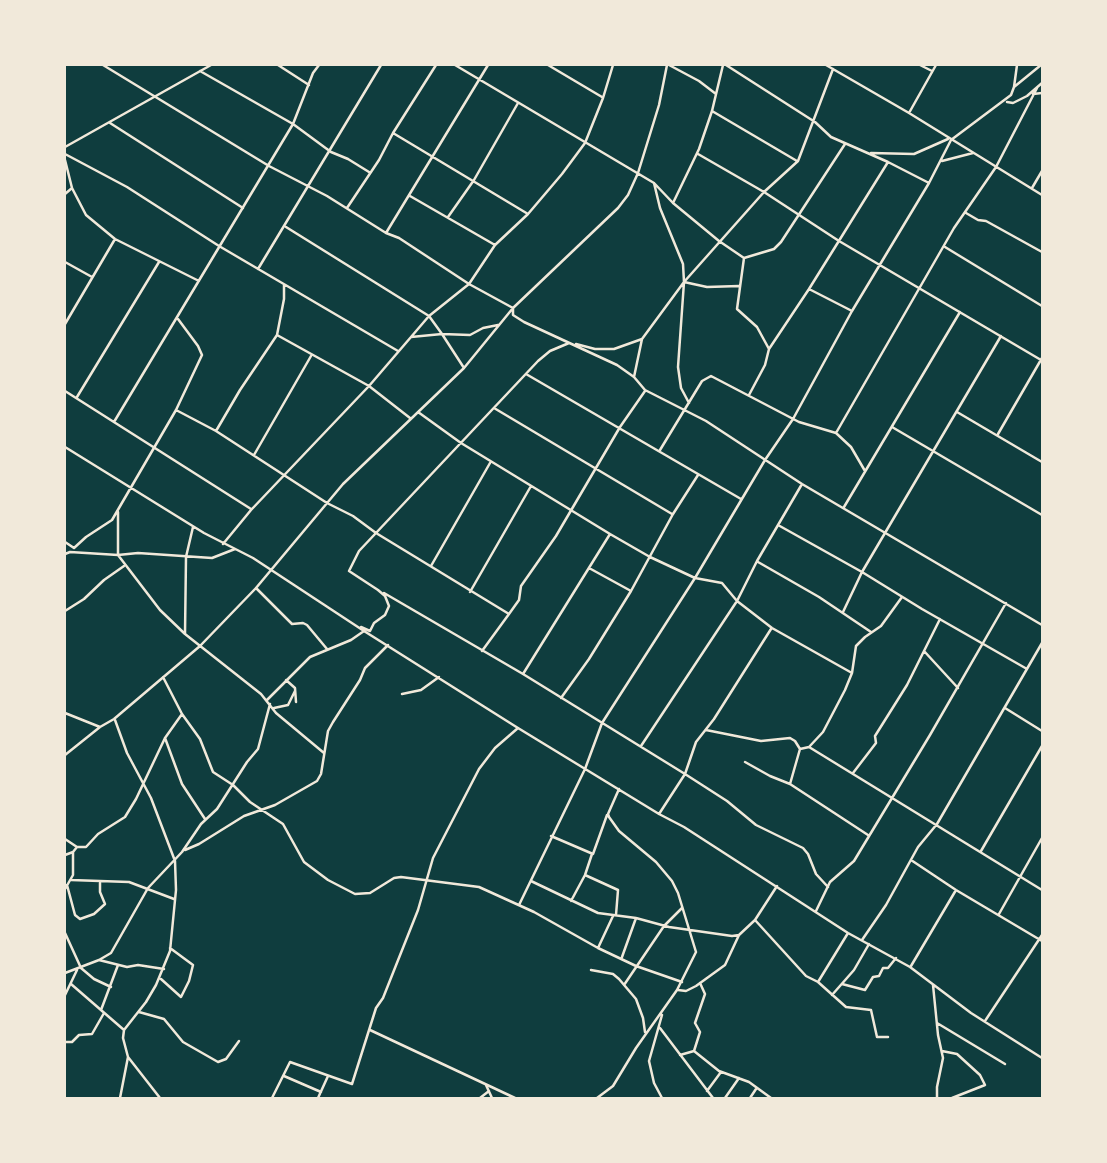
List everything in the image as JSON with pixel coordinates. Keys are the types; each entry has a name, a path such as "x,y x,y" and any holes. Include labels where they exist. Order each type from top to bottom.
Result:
{"street":[{"path":"103,65 269,166 399,238 469,284 513,308"},
{"path":"65,147 211,65"},
{"path":"278,65 309,85"},
{"path":"114,422 293,124 309,85 313,65"},
{"path":"313,73 320,65"},
{"path":"258,269 331,152 381,65"},
{"path":"347,208 436,65"},
{"path":"456,65 654,183 673,203 744,258"},
{"path":"386,233 488,65"},
{"path":"548,65 603,98"},
{"path":"223,544 251,510 369,386 429,316 469,284 495,245 528,214 585,143 613,65"},
{"path":"65,755 114,719 200,646 256,588 327,503 417,411 464,368 513,308 618,208 628,195 638,173 668,65 699,81 716,94"},
{"path":"673,203 698,154 725,65 815,122 831,138 929,183"},
{"path":"826,65 1042,195"},
{"path":"920,65 932,71"},
{"path":"909,113 936,65"},
{"path":"867,153 914,154 950,139 1011,95 1017,65"},
{"path":"1014,87 1041,65"},
{"path":"634,377 642,339 684,282 764,192 799,161 833,69"},
{"path":"200,71 293,124 331,152 369,172"},
{"path":"836,433 966,212 996,167 1033,94 1042,83"},
{"path":"1004,102 1013,103 1037,88"},
{"path":"1033,94 1042,93"},
{"path":"448,217 474,180 518,102"},
{"path":"712,111 799,161"},
{"path":"108,122 243,208"},
{"path":"393,133 528,214"},
{"path":"519,905 585,768 602,723 793,419 852,311 929,183 950,139"},
{"path":"744,258 774,249 781,242 845,144"},
{"path":"940,162 973,153"},
{"path":"65,154 127,187 219,246 398,352"},
{"path":"698,154 764,192 839,241 1042,359 997,435"},
{"path":"65,160 72,188 86,215 115,239 199,281"},
{"path":"749,395 765,365 769,349 888,162"},
{"path":"1032,188 1042,171"},
{"path":"654,183 660,208 683,264 678,367 681,388 690,403"},
{"path":"65,194 72,188"},
{"path":"410,196 495,245"},
{"path":"966,212 1042,252"},
{"path":"285,227 429,316 464,368"},
{"path":"65,324 115,239"},
{"path":"945,247 1042,306"},
{"path":"744,258 737,309 757,327 769,349"},
{"path":"65,262 92,277"},
{"path":"77,398 159,262"},
{"path":"684,282 707,288 740,286"},
{"path":"216,431 277,335 284,285"},
{"path":"809,289 852,311"},
{"path":"513,308 513,315 517,318 617,365 634,377 645,390 706,421 803,484 1042,625"},
{"path":"844,508 960,312"},
{"path":"65,554 109,523 118,512 176,410 202,355 177,318"},
{"path":"411,337 470,335 483,328 500,325"},
{"path":"277,335 369,386 410,418"},
{"path":"843,612 862,572 1001,336"},
{"path":"642,339 614,349 596,349 568,342 550,351 359,551 349,571 685,774 727,801 756,825 803,848 816,874 828,887"},
{"path":"254,455 311,356"},
{"path":"526,374 742,500"},
{"path":"660,450 702,381 711,376 793,419 836,433 851,447 864,471"},
{"path":"482,650 519,600 521,586 645,390"},
{"path":"65,391 251,510"},
{"path":"494,408 673,514"},
{"path":"176,410 216,431 327,503 353,516 376,533 509,614"},
{"path":"417,411 491,462 650,557 695,578 722,583 737,601 772,628 852,673"},
{"path":"957,412 1042,462"},
{"path":"892,427 1042,515"},
{"path":"65,448 193,527 271,569 518,728 684,827 848,933 896,958 1042,1058"},
{"path":"1038,459 1042,452"},
{"path":"431,566 491,462"},
{"path":"561,698 631,591 673,514 698,475"},
{"path":"640,747 737,601 757,561 803,484"},
{"path":"470,592 531,486"},
{"path":"118,512 118,555 160,610 185,634 267,700 276,713 324,753"},
{"path":"778,525 1027,669"},
{"path":"185,634 186,557 193,527"},
{"path":"523,674 610,534"},
{"path":"65,542 74,548"},
{"path":"70,552 212,558 235,549"},
{"path":"757,561 843,612 871,632"},
{"path":"65,611 85,599 104,580 124,566"},
{"path":"589,568 631,591"},
{"path":"256,588 292,624 307,625 327,649"},
{"path":"354,624 370,631 374,623 385,615 389,606 385,596 378,590"},
{"path":"800,749 809,747 824,732 852,673 856,646 887,619 901,597"},
{"path":"816,911 832,879 854,860 1006,603"},
{"path":"853,773 876,743 875,736 907,685 940,620"},
{"path":"659,814 685,774 696,742 772,628"},
{"path":"267,700 310,657 351,640 364,631"},
{"path":"862,940 886,905 910,860 937,824 1042,643"},
{"path":"183,851 226,826 312,786 321,774 328,731 365,668 388,645"},
{"path":"924,651 958,688"},
{"path":"163,677 182,714 200,739 214,772 260,810 287,828 307,866 350,892 370,893 397,877 479,887 636,966 681,982"},
{"path":"402,694 421,690 439,677"},
{"path":"286,680 295,691 296,702"},
{"path":"274,708 288,705 295,691"},
{"path":"65,973 111,953 148,888 175,861 217,809 261,743 270,704"},
{"path":"1005,708 1042,731"},
{"path":"65,713 100,727"},
{"path":"65,839 84,848 98,834 125,817 165,738 182,714"},
{"path":"114,719 127,754 151,798 175,861 170,948 164,969 139,1012 124,1030 128,1057 160,1098"},
{"path":"272,1098 290,1062 352,1084 376,1008 383,998 418,910 433,858 479,769 495,748 518,728"},
{"path":"706,730 761,741 790,737 800,749 790,784"},
{"path":"165,738 182,784 205,821"},
{"path":"981,851 1042,746"},
{"path":"809,747 1042,890"},
{"path":"746,762 790,784 868,835"},
{"path":"571,901 585,875 619,789"},
{"path":"597,1098 613,1086 645,1034 677,990 696,952 678,893 656,862 619,831 608,814"},
{"path":"551,836 592,854"},
{"path":"999,914 1042,838"},
{"path":"65,855 77,847"},
{"path":"65,889 74,870 73,852"},
{"path":"910,860 1041,939 985,1021"},
{"path":"585,875 618,890 615,916 598,948"},
{"path":"71,880 129,882 174,899"},
{"path":"68,885 75,915 80,919 94,914 106,904 100,892 100,881"},
{"path":"531,881 598,913 689,930 739,935"},
{"path":"677,990 686,991 700,983 729,960 739,935 755,920 777,885"},
{"path":"910,967 956,890"},
{"path":"624,985 664,926 682,908"},
{"path":"622,958 636,918"},
{"path":"755,920 806,976 818,982 850,1009 871,1010 877,1037 888,1037"},
{"path":"65,933 79,969 111,987"},
{"path":"818,982 848,933"},
{"path":"832,995 869,944"},
{"path":"159,978 178,995 183,996 194,966 170,948"},
{"path":"842,984 865,990 873,977 878,976 883,968 888,968 896,958"},
{"path":"99,960 134,968 138,965 164,969"},
{"path":"65,1042 72,1042 79,1035 92,1034 103,1012 118,965"},
{"path":"65,995 79,969"},
{"path":"591,970 613,974 636,999 645,1034"},
{"path":"694,1051 700,1032 695,1023 705,994 700,983"},
{"path":"71,984 124,1030"},
{"path":"933,985 943,1058 937,1098"},
{"path":"662,1098 654,1083 649,1061 663,1010"},
{"path":"139,1012 164,1019 183,1042 218,1062 226,1059 239,1041"},
{"path":"937,1023 1005,1064"},
{"path":"659,1027 713,1098"},
{"path":"370,1030 515,1098"},
{"path":"680,1055 694,1051"},
{"path":"694,1051 721,1072 739,1078 771,1098"},
{"path":"942,1051 957,1054 980,1075 985,1085 952,1098"},
{"path":"120,1098 128,1057"},
{"path":"707,1091 721,1072"},
{"path":"284,1076 321,1093"},
{"path":"318,1098 328,1076"},
{"path":"725,1098 739,1078"},
{"path":"486,1085 492,1098"},
{"path":"750,1098 757,1088"},
{"path":"480,1098 489,1091"}]}
